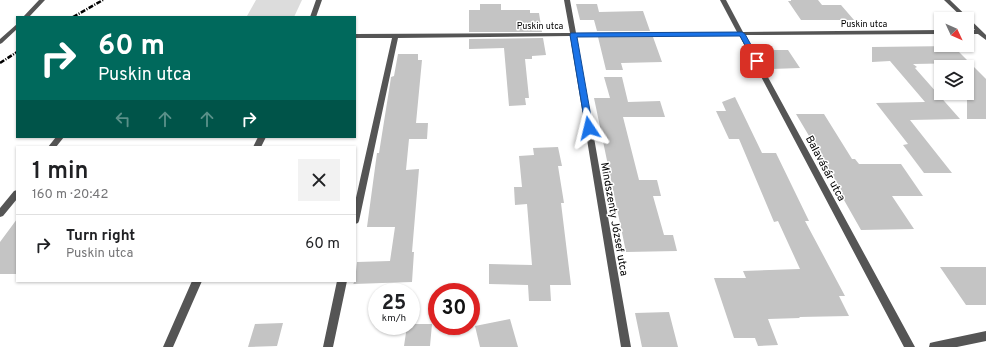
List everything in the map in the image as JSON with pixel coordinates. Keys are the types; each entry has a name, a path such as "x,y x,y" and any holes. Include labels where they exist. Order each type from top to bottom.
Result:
{"street":[{"path":"27,16 42,0"},
{"path":"313,16 319,0"},
{"name":"Mindszenty József utca","path":"566,0 626,347"},
{"name":"Balavásár utca","path":"723,0 910,347"},
{"path":"947,0 960,12"},
{"path":"974,26 986,38"},
{"path":"0,42 16,27"},
{"name":"Puskin utca","path":"356,36 934,32"},
{"path":"974,32 980,32"},
{"path":"356,216 395,36"},
{"path":"53,146 59,138"},
{"path":"0,214 16,193"},
{"path":"168,347 197,282"},
{"path":"328,347 342,282"},
{"path":"934,347 986,336"}],"shaded area":[{"path":"256,0 302,0 294,16 247,16"}],"building":[{"path":"818,0 822,5 841,5 854,20 801,20 788,1"},
{"path":"480,4 501,4 501,10 530,10 530,13 539,13 542,32 469,32 469,10 480,10"},
{"path":"576,4 597,4 599,12 643,11 650,31 597,31 594,20 580,20"},
{"path":"598,37 653,37 662,62 621,63 623,70 606,70"},
{"path":"543,38 546,55 532,56 532,59 525,59 529,98 525,98 526,105 509,106 504,48 469,49 469,39"},
{"path":"934,46 934,52 959,52 967,60 934,60 934,64 913,64 934,90 934,100 943,100 960,119 910,120 952,173 924,173 903,145 908,144 876,103 925,102 890,61 872,62 872,47"},
{"path":"760,50 788,50 800,68 771,69"},
{"path":"398,54 418,54 418,60 422,60 416,123 428,123 427,139 409,139 406,170 419,169 412,252 414,252 412,282 353,284 356,282 357,262 390,261 395,227 367,227 377,153 379,153 391,77 394,76"},
{"path":"974,67 986,79 986,119 967,119 967,100 974,100"},
{"path":"604,77 622,77 628,102 660,101 665,117 623,117 639,180 657,180 661,196 653,196 664,235 673,235 677,251 626,252 594,98 610,98"},
{"path":"735,97 762,153 776,153 809,221 805,221 845,296 839,296 849,316 768,319 778,345 758,346 755,338 734,338 714,278 746,278 743,271 800,269 778,221 774,222 739,139 729,139 716,111 726,111 722,102"},
{"path":"796,114 824,114 852,159 855,159 859,164 901,164 923,196 892,196 914,229 861,230 840,193 843,193"},
{"path":"558,147 562,166 558,166 564,203 561,203 571,285 550,285 551,301 529,301 528,285 489,284 489,264 532,265 527,204 515,205 514,187 522,187 519,156 534,155 533,148"},
{"path":"16,220 16,274 0,274 0,242"},
{"path":"940,267 986,267 986,305 966,305"},
{"path":"669,312 678,347 642,347 635,313"},
{"path":"510,319 518,347 480,347 477,335 480,335 480,325"},
{"path":"283,323 277,346 248,347 255,324"},
{"path":"420,324 428,324 428,335 431,335 430,346 404,346 406,335 420,335"}],"railway":[{"path":"75,16 103,0"},
{"path":"0,63 16,53"}],"route":[{"path":"589,128 573,35 742,34 757,61"}]}
